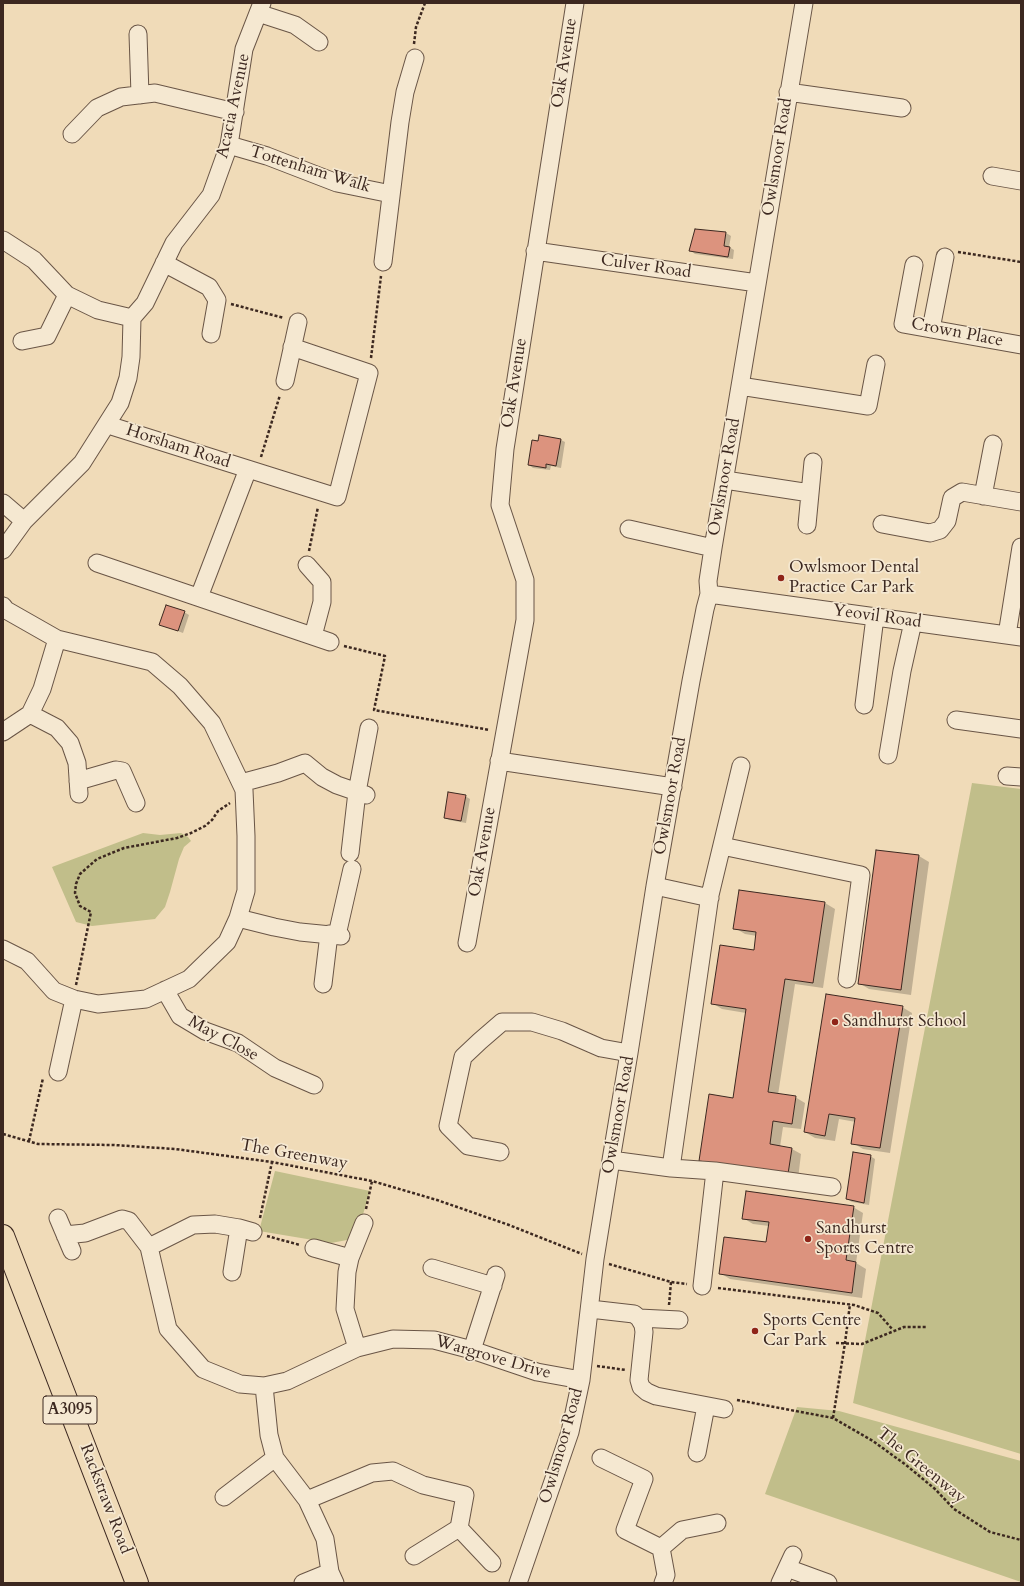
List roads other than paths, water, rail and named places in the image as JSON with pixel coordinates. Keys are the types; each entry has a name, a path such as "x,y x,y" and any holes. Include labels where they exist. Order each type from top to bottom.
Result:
{"main road":[{"name":"Rackstraw Road","path":"3,1236 137,1583"}],"street":[{"name":"Oak Avenue","path":"467,943 525,620 525,580 500,505 505,449 575,3"},
{"name":"Owlsmoor Road","path":"518,1583 570,1432 582,1372 595,1259 655,886 692,674 709,594 708,581 713,548 804,3"},
{"path":"260,8 295,25 319,42"},
{"name":"Acacia Avenue","path":"132,318 145,303 174,243 211,195 229,145 244,49 260,8"},
{"path":"138,34 140,95"},
{"name":"Tottenham Walk","path":"383,262 405,92 415,58"},
{"path":"788,92 902,108"},
{"path":"72,134 97,108 121,97 155,93 235,112"},
{"name":"Tottenham Walk","path":"229,145 267,156 337,182 391,194"},
{"path":"992,176 1021,181"},
{"path":"3,240 34,260 67,295 98,310 132,318 131,357 128,378 120,403 108,425 82,463 24,522 3,550"},
{"name":"Culver Road","path":"535,251 757,282"},
{"path":"931,329 945,257"},
{"path":"164,263 209,287 217,300 210,334"},
{"name":"Crown Place","path":"914,265 903,324 1021,346"},
{"path":"22,341 47,336 67,295"},
{"path":"285,381 298,322"},
{"name":"Horsham Road","path":"108,425 337,497 369,373 292,347"},
{"path":"740,386 868,406 876,364"},
{"path":"983,496 993,444"},
{"path":"807,525 813,462"},
{"name":"Horsham Road","path":"199,597 252,471"},
{"path":"725,480 810,493"},
{"path":"882,524 930,533 940,530 947,521 952,498 962,492 1021,502"},
{"path":"3,503 24,522"},
{"path":"628,529 713,548"},
{"path":"1014,636 1021,547"},
{"path":"97,563 330,642"},
{"path":"307,565 322,582 322,602 313,636"},
{"name":"Yeovil Road","path":"709,594 1014,636"},
{"path":"3,606 6,610 57,639 152,662 180,686 212,723 244,790 246,891 238,918 228,942 189,979 146,999 98,1004 74,999 54,991 27,961 3,949"},
{"path":"864,705 875,617"},
{"path":"888,755 902,671 913,622"},
{"path":"3,732 30,714 42,689 57,639"},
{"path":"30,714 57,728 70,743 77,763 78,787 116,770 122,772 136,803"},
{"path":"956,720 1021,729"},
{"path":"323,984 336,935 351,861 362,794 369,728"},
{"path":"499,761 673,787"},
{"path":"241,782 278,774 305,763 322,777 337,785 362,794"},
{"path":"671,1168 710,898 742,766"},
{"path":"722,846 861,876 847,979"},
{"path":"655,886 710,898"},
{"path":"238,918 300,932 336,935"},
{"name":"May Close","path":"165,990 180,1016 206,1031 238,1043 275,1068 314,1085"},
{"path":"51,1073 74,999"},
{"path":"500,1152 468,1146 448,1126 463,1057 502,1022 532,1022 562,1031 601,1048 629,1053"},
{"path":"611,1160 671,1168 715,1171 832,1187"},
{"path":"702,1286 715,1171"},
{"path":"58,1218 72,1251"},
{"name":"Wargrove Drive","path":"65,1235 85,1233 122,1219 130,1221 149,1247 168,1329 203,1369 240,1384 264,1386 287,1381 357,1348 393,1339 434,1340 472,1350 537,1372 582,1372"},
{"path":"357,1348 346,1309 347,1272 350,1258 364,1223"},
{"path":"149,1247 193,1225 215,1224 249,1231 232,1272"},
{"path":"314,1248 350,1258"},
{"path":"432,1268 494,1281 472,1350"},
{"path":"590,1309 634,1314 639,1318 643,1325 644,1332 639,1380 641,1387 647,1392 656,1396 706,1406 729,1404"},
{"path":"639,1318 674,1315"},
{"path":"264,1386 269,1435 275,1458 307,1500 325,1539 332,1578 302,1583"},
{"path":"696,1453 706,1406"},
{"path":"224,1497 275,1458"},
{"path":"602,1458 644,1479 625,1530 661,1548"},
{"path":"307,1500 372,1473 393,1472 423,1485 465,1495 459,1528 414,1556"},
{"path":"661,1548 682,1530 717,1523"},
{"path":"459,1528 492,1563"},
{"path":"661,1548 666,1575 663,1583"},
{"path":"780,1583 790,1562 828,1583"}],"place":[{"name":"Owlsmoor Dental Practice Car Park","path":"781,578"},
{"name":"Sandhurst School","path":"835,1022"},
{"name":"Sandhurst Sports Centre","path":"808,1239"},
{"name":"Sports Centre Car Park","path":"755,1331"}]}
